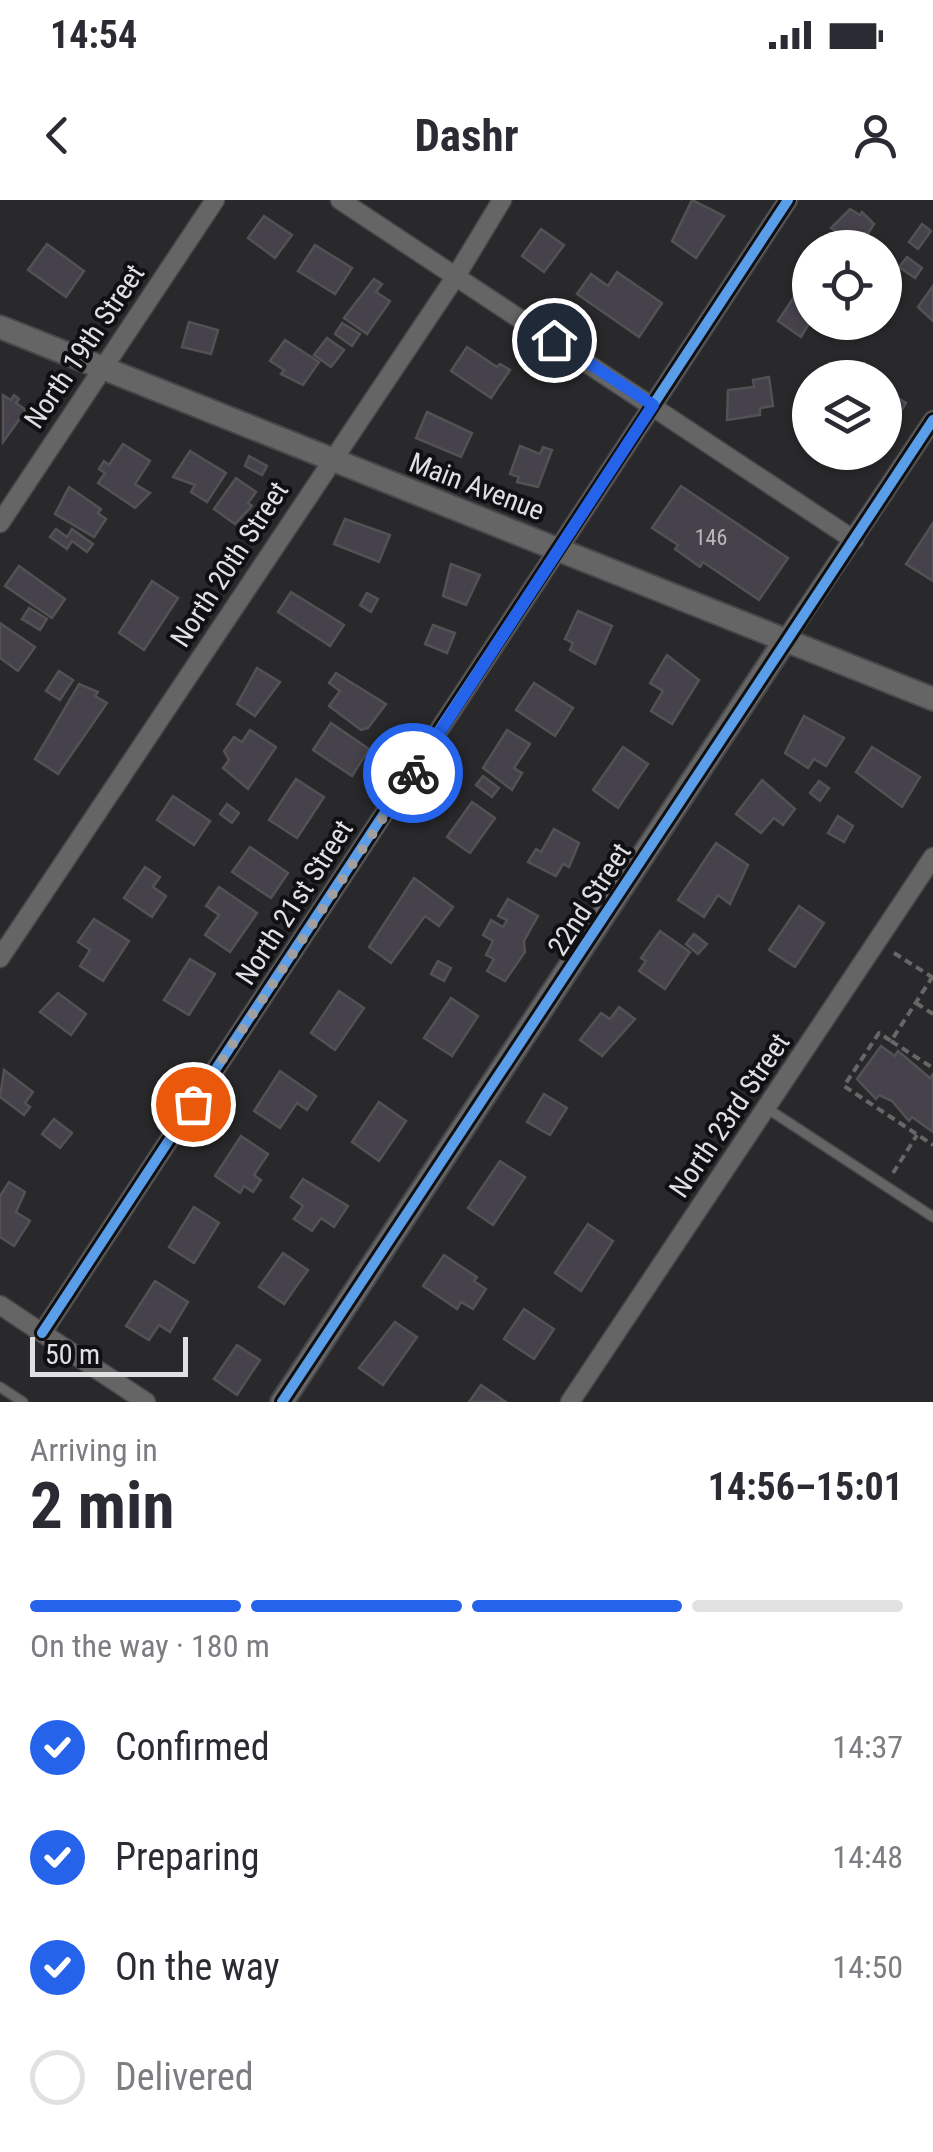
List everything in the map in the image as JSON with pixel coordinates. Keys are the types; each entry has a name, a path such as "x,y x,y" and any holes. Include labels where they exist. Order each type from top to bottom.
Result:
{"street":[{"name":"North 19th Street","path":"0,523 215,200"},
{"path":"340,200 854,540"},
{"name":"North 20th Street","path":"0,958 456,276 502,200"},
{"name":"North 21st Street","path":"42,1333 788,200"},
{"name":"Main Avenue","path":"0,327 933,699"},
{"name":"22nd Street","path":"282,1402 933,420"},
{"name":"North 23rd Street","path":"570,1402 933,857"},
{"path":"0,1305 146,1402"}],"lane":[{"path":"768,1109 933,1217"},
{"path":"0,1387 23,1402"}],"path":[{"path":"890,950 932,977 890,1040"},
{"path":"916,1002 933,1014"},
{"path":"933,1068 879,1033 844,1086 933,1145"},
{"path":"886,1186 917,1134"}],"building":[{"path":"692,200 724,216 696,258 672,241"},
{"path":"850,209 860,215 862,212 874,224 870,230 831,228"},
{"path":"264,216 292,235 275,258 248,238"},
{"path":"922,224 931,231 918,249 909,242"},
{"path":"541,229 564,245 544,272 522,256"},
{"path":"47,244 84,271 66,297 28,270"},
{"path":"315,245 352,268 335,294 298,271"},
{"path":"907,257 922,268 915,278 902,269"},
{"path":"617,272 662,303 639,337 577,294 591,274 608,286"},
{"path":"374,279 382,284 376,292 390,301 367,334 344,318"},
{"path":"933,286 933,321 918,307"},
{"path":"792,300 792,331 778,321"},
{"path":"189,322 218,330 211,354 182,347"},
{"path":"342,323 360,334 352,346 335,334"},
{"path":"327,338 344,350 331,367 314,355"},
{"path":"285,340 319,362 303,385 281,374 284,370 270,361"},
{"path":"467,347 497,367 500,364 510,370 491,398 451,371"},
{"path":"769,377 773,406 760,408 760,415 727,420 728,390 754,387 753,380"},
{"path":"3,395 11,400 14,395 19,399 16,403 26,410 3,442"},
{"path":"427,412 472,433 461,457 416,438"},
{"path":"123,444 150,461 135,484 150,493 135,508 98,483 105,473 99,469 104,461 109,465"},
{"path":"520,446 540,454 543,447 552,450 538,487 517,482 519,477 510,474"},
{"path":"190,451 226,473 207,502 191,492 195,485 173,477"},
{"path":"249,456 267,466 262,475 245,466"},
{"path":"236,478 256,492 248,503 252,506 235,524 214,509"},
{"path":"681,486 788,558 759,600 703,562 700,567 675,549 678,545 652,528"},
{"path":"69,487 101,509 98,513 106,519 94,537 55,514"},
{"path":"345,519 390,535 379,562 334,544"},
{"path":"933,523 933,581 906,564"},
{"path":"56,529 67,537 72,529 93,544 87,552 72,541 67,549 50,537"},
{"path":"451,564 480,575 466,605 443,596"},
{"path":"19,566 65,599 52,618 5,586"},
{"path":"152,581 178,598 144,650 119,633"},
{"path":"291,592 344,625 330,646 278,612"},
{"path":"367,593 378,599 371,612 360,605"},
{"path":"29,608 47,619 40,630 22,619"},
{"path":"578,611 612,626 595,664 570,650 573,643 565,639"},
{"path":"0,623 35,647 18,671 0,658"},
{"path":"433,625 455,633 447,653 425,644"},
{"path":"667,655 699,680 672,724 651,711 663,691 650,683"},
{"path":"257,668 280,682 255,716 237,704"},
{"path":"59,671 73,680 60,700 46,691"},
{"path":"336,673 386,704 368,728 361,730 329,706 340,691 329,683"},
{"path":"534,683 573,708 555,736 516,710"},
{"path":"79,684 98,692 95,696 107,703 58,774 35,759"},
{"path":"804,716 844,738 826,766 814,759 808,768 785,753"},
{"path":"331,723 369,749 352,776 313,750"},
{"path":"250,730 276,747 248,789 223,768 229,760 224,751 234,737 242,742"},
{"path":"507,730 530,744 514,768 522,773 512,790 483,768"},
{"path":"623,747 648,764 618,808 593,790"},
{"path":"872,747 920,777 902,807 856,772"},
{"path":"483,776 499,788 492,797 476,785"},
{"path":"296,779 324,797 297,838 269,820"},
{"path":"762,780 795,809 783,825 774,818 761,833 736,814"},
{"path":"819,781 829,788 820,801 810,793"},
{"path":"173,796 210,821 194,845 157,820"},
{"path":"472,802 495,818 470,853 447,837"},
{"path":"227,804 239,813 232,823 220,814"},
{"path":"838,816 853,826 844,842 828,833"},
{"path":"554,829 579,843 569,867 563,864 556,876 528,862 536,849 541,852"},
{"path":"716,843 748,865 730,904 718,895 704,917 678,900"},
{"path":"250,847 288,873 271,898 232,872"},
{"path":"145,867 160,877 153,887 166,896 152,917 124,898"},
{"path":"414,878 453,907 439,926 425,916 391,963 369,947"},
{"path":"219,887 257,913 230,952 205,935 219,915 206,906"},
{"path":"508,899 538,916 524,941 525,952 505,981 487,971 494,959 486,955 493,941 483,935 491,920 503,927 507,920 498,916"},
{"path":"799,906 824,923 795,967 769,950"},
{"path":"94,919 129,941 103,981 80,966 90,950 78,942"},
{"path":"660,931 690,952 665,989 639,971 646,961 641,958"},
{"path":"694,934 707,944 698,954 686,944"},
{"path":"190,959 215,974 189,1015 164,1000"},
{"path":"438,961 451,968 444,981 431,974"},
{"path":"339,991 364,1008 335,1050 311,1033"},
{"path":"58,993 86,1014 71,1035 40,1012"},
{"path":"451,998 478,1016 452,1056 424,1038"},
{"path":"619,1007 635,1019 602,1056 580,1040 601,1013 610,1019"},
{"path":"881,1046 895,1056 898,1051 930,1078 933,1074 933,1132 912,1117 909,1121 892,1101 879,1095 876,1099 857,1079"},
{"path":"4,1070 33,1092 25,1103 30,1107 24,1115 0,1097"},
{"path":"280,1071 316,1096 307,1110 297,1103 280,1128 254,1111"},
{"path":"544,1094 567,1108 550,1135 527,1122"},
{"path":"379,1102 406,1121 379,1161 352,1142"},
{"path":"54,1119 72,1133 60,1148 42,1134"},
{"path":"241,1136 268,1154 254,1175 261,1180 253,1192 244,1186 240,1193 215,1176"},
{"path":"500,1161 525,1177 493,1225 468,1208"},
{"path":"303,1179 348,1206 334,1227 321,1218 312,1231 294,1219 303,1206 291,1197"},
{"path":"9,1182 25,1192 16,1212 30,1221 14,1246 0,1237 0,1196"},
{"path":"194,1207 219,1223 194,1263 169,1247"},
{"path":"588,1224 613,1241 581,1291 555,1273"},
{"path":"283,1253 308,1270 284,1304 259,1287"},
{"path":"444,1255 477,1277 474,1281 486,1289 473,1309 461,1302 457,1309 423,1286"},
{"path":"155,1281 188,1302 170,1332 159,1325 149,1340 126,1326"},
{"path":"524,1309 554,1329 534,1359 504,1339"},
{"path":"395,1322 417,1337 383,1385 359,1368"},
{"path":"237,1345 260,1360 237,1395 214,1379"},
{"path":"481,1385 506,1402 469,1402"}],"cycle path":[{"path":"42,1333 788,200"},
{"path":"282,1402 933,420"}],"way so far":[{"path":"193,1104 413,773"}],"route":[{"path":"413,773 653,405 554,340"}]}
